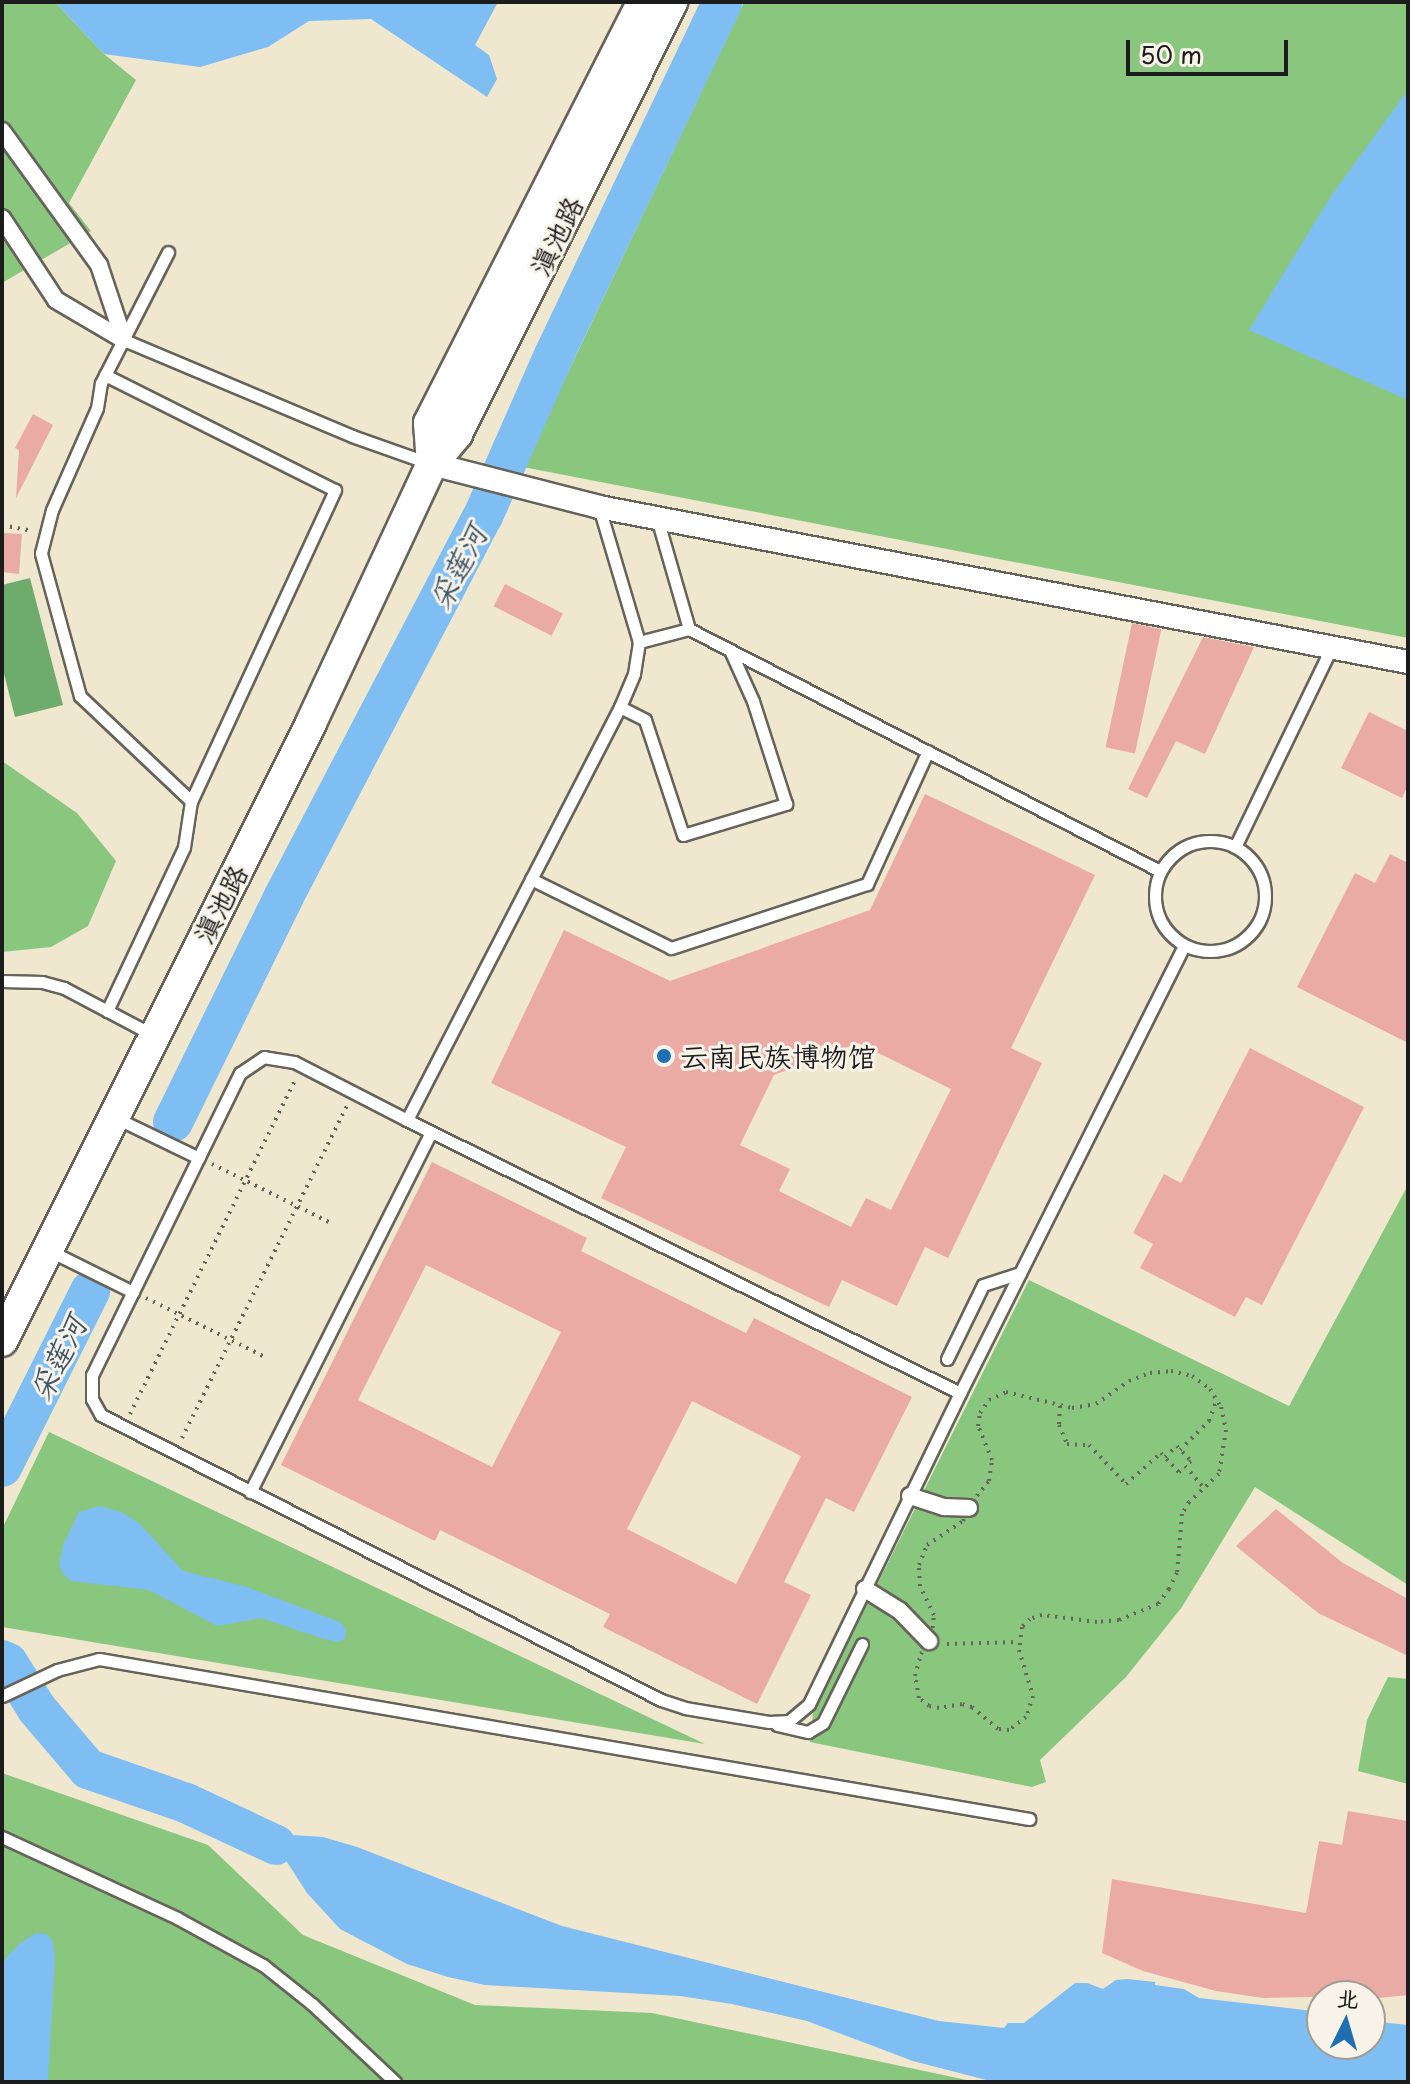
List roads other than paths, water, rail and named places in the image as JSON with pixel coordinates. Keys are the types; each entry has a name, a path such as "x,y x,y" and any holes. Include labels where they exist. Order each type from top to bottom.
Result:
{"main road":[{"name":"滇池路","path":"432,464 429,423 643,2"},
{"name":"滇池路","path":"2,1340 311,723 432,464 457,434 672,2"}],"street":[{"path":"2,131 99,265 124,340"},
{"path":"2,218 56,300 124,340"},
{"path":"432,464 599,507 1408,662"},
{"path":"910,1496 944,1507 969,1508"},
{"path":"865,1589 900,1611 929,1641"}],"lane":[{"path":"168,252 105,375 97,408 52,510 41,553 80,696 191,801"},
{"path":"124,340 352,436 432,464"},
{"path":"105,375 335,490 191,801 184,847 107,1011"},
{"path":"407,1120 620,707 634,674 639,642 599,507"},
{"path":"657,518 689,629"},
{"path":"639,642 689,629 1160,871"},
{"path":"1235,847 1331,648"},
{"path":"620,707 645,720 683,835 786,804 753,701 730,650"},
{"path":"531,879 671,948 867,884 928,751"},
{"path":"1201,841 1235,847 1251,858 1261,875 1265,894 1263,913 1254,930 1231,947 1203,951 1184,946 1170,935 1155,905 1160,871 1170,857 1201,841"},
{"path":"769,1722 789,1721 809,1704 960,1393 1184,946"},
{"path":"2,981 42,982 64,988 153,1036"},
{"path":"862,1644 823,1723 808,1732 685,1708 661,1700 101,1415 90,1388 92,1375 240,1073 251,1063 275,1057 302,1066 960,1393"},
{"path":"113,1117 199,1158"},
{"path":"250,1492 431,1132"},
{"path":"47,1249 133,1292"},
{"path":"947,1359 983,1285 1020,1273"},
{"path":"4,1696 57,1670 99,1659 1029,1819"},
{"path":"2,1837 177,1918 263,1965 312,2004 395,2082"}],"water":[{"path":"55,2 498,2 475,45 489,55 497,79 487,97 371,19 309,21 268,47 200,67 104,54"},
{"path":"1408,90 1408,400 1249,330 1331,196"},
{"path":"100,1506 121,1512 139,1523 183,1571 247,1587 340,1622 346,1630 345,1639 339,1642 324,1639 261,1618 217,1626 149,1590 71,1581 63,1574 59,1564 64,1543 79,1512"},
{"path":"277,1834 323,1837 357,1847 562,1926 939,2021 1004,2028 1008,2023 1024,2023 1075,1983 1087,1983 1103,1989 1116,1980 1127,1979 1184,1989 1199,1998 1306,2010 1306,2060 1386,2060 1386,2023 1408,2025 1408,2082 994,2082 913,2061 807,2021 732,2004 680,1996 485,1985 407,1964 340,1929 307,1893 276,1845"},
{"path":"36,1933 47,1934 53,1942 55,1958 48,2082 2,2082 2,1969 5,1959 19,1944"}],"waterway":[{"name":"采莲河","path":"173,1122 283,898 483,516 554,355 722,2"},
{"name":"采莲河","path":"2,1467 90,1291"},
{"path":"2,1660 8,1663 37,1709 88,1769 186,1803 276,1845"}],"place":[{"name":"云南民族博物馆","path":"664,1056"}]}
